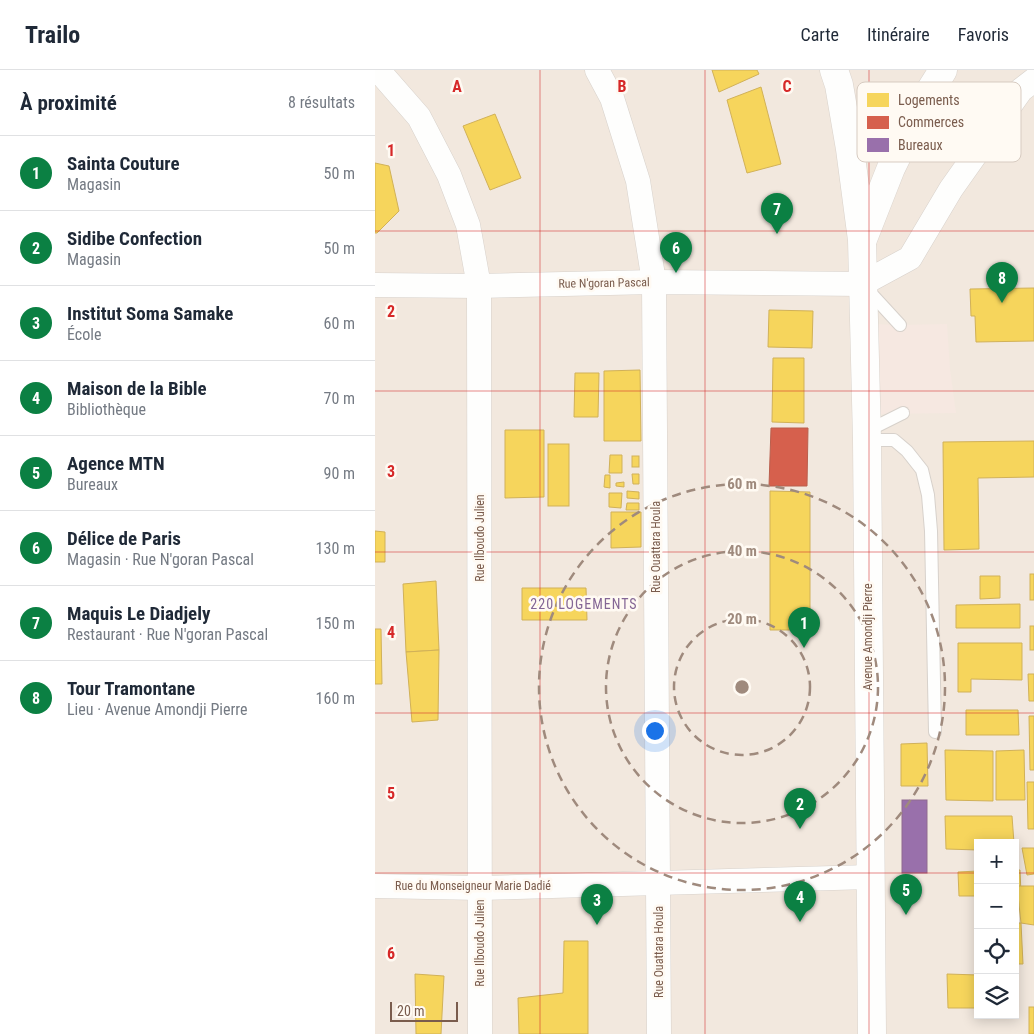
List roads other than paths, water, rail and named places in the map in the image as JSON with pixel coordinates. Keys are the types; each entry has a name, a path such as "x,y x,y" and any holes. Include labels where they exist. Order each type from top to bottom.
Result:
{"street":[{"name":"Rue Ilboudo Julien","path":"378,70 419,117 449,175 468,225 479,286 480,1034"},
{"name":"Rue Ouattara Houla","path":"597,70 612,98 638,182 653,282 659,1034"},
{"name":"Avenue Amondji Pierre","path":"834,70 839,85 850,149 862,240 867,435 872,1034"},
{"name":"Avenue Amondji Pierre","path":"936,82 943,70"},
{"path":"1021,90 1034,80"},
{"name":"Avenue Amondji Pierre","path":"862,240 894,162"},
{"path":"863,284 910,258 951,189 970,162"},
{"name":"Rue N'goran Pascal","path":"375,285 479,286 653,282 863,284"},
{"name":"Rue du Monseigneur Marie Dadié","path":"375,886 480,888 870,877"}],"lane":[{"path":"863,284 900,325"},
{"path":"867,435 903,413"},
{"path":"867,435 894,440 907,451 922,470 928,495 931,531 935,732"}],"place":[{"name":"Maquis Le Diadjely","path":"777,234"},
{"name":"Délice de Paris","path":"676,273"},
{"name":"Tour Tramontane","path":"1002,303"},
{"name":"Sainta Couture","path":"804,648"},
{"name":"Sidibe Confection","path":"800,829"},
{"name":"Agence MTN","path":"906,915"},
{"name":"Maison de la Bible","path":"800,922"},
{"name":"Institut Soma Samake","path":"597,925"}],"district":[{"name":"220 LOGEMENTS","path":"584,604"}]}
